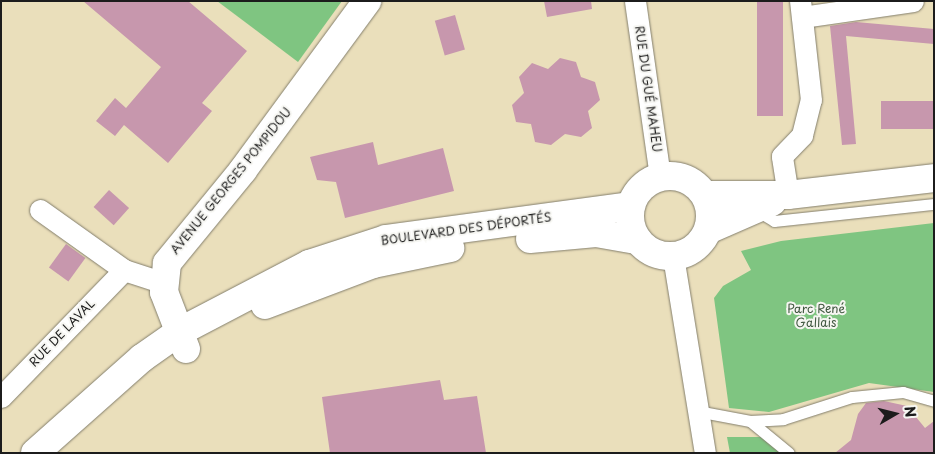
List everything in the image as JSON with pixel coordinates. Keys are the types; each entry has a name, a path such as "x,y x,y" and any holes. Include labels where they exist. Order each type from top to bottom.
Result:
{"street":[{"name":"AVENUE GEORGES POMPIDOU","path":"164,283 172,252 243,170 367,1"},
{"name":"RUE DU GUÉ MAHEU","path":"635,1 660,177"},
{"path":"788,195 782,156 802,134 811,100 801,9 902,2"},
{"path":"708,230 710,212 705,195 685,178 660,177 637,193 631,206 629,218 637,240 653,253 673,256 688,252 708,230 788,195"},
{"path":"705,195 788,195 934,178"},
{"name":"BOULEVARD DES DÉPORTÉS","path":"63,453 183,340 309,264 386,239 631,206"},
{"path":"40,210 124,270 164,283 183,340"},
{"name":"BOULEVARD DES DÉPORTÉS","path":"35,453 142,358 286,294 387,261 435,250 555,236 614,234 637,240"},
{"path":"673,256 705,453"},
{"name":"RUE DE LAVAL","path":"1,397 124,270"}],"lane":[{"path":"754,209 774,221 934,204"},
{"path":"697,411 750,421 783,419 852,397 903,392 934,401"},
{"path":"750,421 789,453"}],"green space":[{"path":"217,1 342,1 298,62"},
{"name":"Parc René Gallais","path":"934,223 934,392 869,383 769,412 729,408 714,298 723,286 751,270 741,251 781,241"},
{"path":"727,437 765,437 781,453 730,453"}],"building":[{"path":"83,1 188,1 247,51 202,103 212,111 168,163 124,125 115,136 96,121 115,98 126,108 161,67"},
{"path":"544,1 591,1 592,9 547,17"},
{"path":"757,1 783,1 783,116 757,116"},
{"path":"455,15 465,50 445,55 435,21"},
{"path":"856,22 934,29 934,44 846,36 856,144 842,145 830,26"},
{"path":"560,58 576,62 581,77 595,82 600,100 588,111 592,128 581,137 565,134 551,145 535,142 531,124 516,122 512,105 524,93 519,77 532,63 548,69"},
{"path":"881,101 934,101 934,129 881,129"},
{"path":"373,142 378,165 443,148 454,191 345,218 336,182 317,180 310,157"},
{"path":"109,190 129,208 114,225 94,207"},
{"path":"66,244 85,258 68,282 49,267"},
{"path":"440,380 444,400 477,396 486,453 330,453 322,397"},
{"path":"884,401 907,406 925,428 934,421 934,453 835,453 851,440 858,414 866,403"}]}
